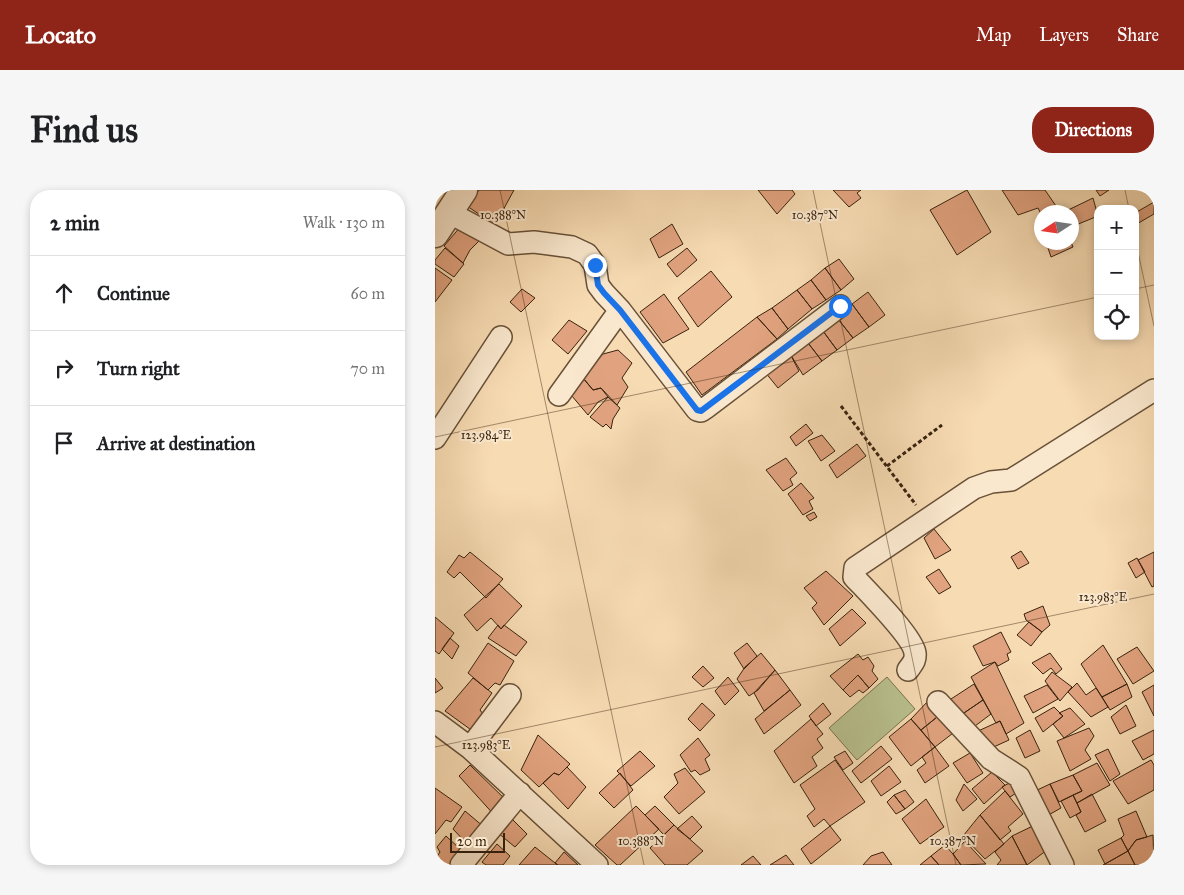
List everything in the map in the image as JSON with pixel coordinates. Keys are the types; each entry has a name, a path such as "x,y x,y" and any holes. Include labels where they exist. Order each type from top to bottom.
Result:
{"street":[{"path":"435,234 464,190"},
{"path":"450,213 508,244 534,242 572,247 587,254 595,265 598,285 620,310 697,410 701,411 840,306"},
{"path":"559,395 620,310"},
{"path":"435,438 501,336"},
{"path":"908,670 915,661 915,651 908,638 853,574 855,568 974,488 991,482 1011,480 1021,475 1154,390"},
{"path":"470,748 511,695"},
{"path":"938,702 991,759 1019,777 1063,865"},
{"path":"435,722 470,748 597,865"},
{"path":"461,865 519,793"}],"path":[{"path":"841,406 927,519"},
{"path":"887,466 942,425"}],"green space":[{"path":"887,677 915,709 857,760 829,728"}],"building":[{"path":"479,190 514,190 495,225 467,206"},
{"path":"758,190 792,190 795,194 777,214"},
{"path":"833,190 861,190 857,193 861,198 849,207"},
{"path":"967,190 991,232 957,255 930,210"},
{"path":"1002,190 1045,190 1055,205 1034,205 1034,209 1018,215"},
{"path":"1096,190 1109,190 1100,196"},
{"path":"1093,198 1095,205 1094,218 1079,224 1078,205"},
{"path":"1154,202 1154,214 1139,223 1139,211"},
{"path":"672,224 683,244 659,258 650,239"},
{"path":"461,226 482,238 470,250 463,263 444,246"},
{"path":"445,248 464,264 454,277 435,264 435,260"},
{"path":"687,248 697,260 677,277 667,264"},
{"path":"1049,250 1066,250 1051,257"},
{"path":"839,259 854,279 841,290 825,268"},
{"path":"435,268 452,280 435,302"},
{"path":"825,268 841,290 826,300 811,280"},
{"path":"711,271 732,297 698,327 678,298"},
{"path":"811,280 826,300 812,309 797,290"},
{"path":"522,289 535,298 521,312 510,302"},
{"path":"797,290 812,309 788,329 772,308"},
{"path":"868,292 885,315 869,327 852,304"},
{"path":"664,294 689,329 663,343 640,312"},
{"path":"852,304 869,327 853,338 835,315"},
{"path":"772,308 788,329 777,339 757,317"},
{"path":"835,315 853,338 837,350 820,327"},
{"path":"757,317 777,339 702,395 686,372"},
{"path":"569,320 587,331 568,354 552,340"},
{"path":"820,327 837,350 822,361 805,339"},
{"path":"805,339 822,361 803,375 789,352"},
{"path":"618,350 632,363 622,378 628,387 617,405 601,388 593,390 582,377 603,354"},
{"path":"789,352 799,371 778,388 765,372"},
{"path":"580,374 593,390 601,388 608,397 598,402 588,415 566,389"},
{"path":"608,397 620,408 613,419 611,429 606,424 603,427 590,417"},
{"path":"806,424 813,433 796,446 790,437"},
{"path":"822,435 835,451 821,461 808,441"},
{"path":"857,444 866,456 837,478 829,465"},
{"path":"786,458 797,473 790,479 793,485 783,491 766,470"},
{"path":"801,483 814,498 809,501 813,509 803,515 788,494"},
{"path":"814,512 817,517 810,521 806,516"},
{"path":"934,529 951,550 935,559 924,538"},
{"path":"1021,551 1029,563 1018,569 1011,557"},
{"path":"470,552 503,579 486,598 460,572 454,578 447,572 459,555 464,558"},
{"path":"1154,552 1154,586 1152,587 1138,560"},
{"path":"1137,558 1145,572 1136,578 1128,563"},
{"path":"939,569 951,587 939,594 926,577"},
{"path":"826,571 853,596 824,625 812,608 817,603 804,588"},
{"path":"499,584 522,606 501,629 491,618 477,631 464,615"},
{"path":"1043,606 1050,625 1042,632 1026,620 1024,614"},
{"path":"852,609 866,623 840,646 829,629"},
{"path":"435,617 454,633 439,654 435,651"},
{"path":"1029,622 1042,632 1031,646 1017,635"},
{"path":"498,625 501,629 504,625 527,642 516,656 488,638"},
{"path":"1001,632 1011,652 1007,654 1009,660 998,666 995,662 983,666 973,646"},
{"path":"450,638 459,646 452,659 442,649"},
{"path":"488,643 514,661 500,685 495,683 488,690 468,673"},
{"path":"747,643 757,656 744,669 734,653"},
{"path":"1103,645 1127,684 1102,697 1081,664"},
{"path":"1137,647 1154,671 1133,684 1117,659"},
{"path":"761,653 775,670 758,690 749,696 737,679 745,667"},
{"path":"1050,653 1062,669 1056,674 1051,668 1043,674 1032,663"},
{"path":"858,654 863,660 868,657 874,666 872,671 878,679 869,688 858,675 843,690 830,676"},
{"path":"995,662 1024,723 1006,734 1000,721 996,723 971,677"},
{"path":"703,666 714,678 703,687 692,677"},
{"path":"775,670 790,690 764,711 754,693"},
{"path":"1052,672 1072,687 1060,701 1045,681"},
{"path":"858,675 869,688 863,693 859,690 850,697 843,690"},
{"path":"728,677 739,691 725,705 715,691"},
{"path":"435,678 443,688 435,693"},
{"path":"473,678 492,693 480,710 487,719 474,732 445,711"},
{"path":"1077,683 1086,695 1096,688 1108,707 1091,717 1068,692"},
{"path":"974,684 983,700 961,715 951,699"},
{"path":"1127,684 1132,697 1110,710 1102,697"},
{"path":"1047,685 1058,699 1033,713 1024,696"},
{"path":"1154,685 1154,716 1142,692"},
{"path":"790,690 801,705 764,734 755,719"},
{"path":"929,700 942,713 921,730 911,719"},
{"path":"983,700 991,714 971,729 961,715"},
{"path":"702,703 715,715 700,731 688,719"},
{"path":"823,703 831,714 816,726 809,716"},
{"path":"1126,705 1136,726 1120,734 1111,717"},
{"path":"1054,707 1063,716 1043,732 1035,718"},
{"path":"1070,708 1085,724 1064,738 1053,724 1063,716 1059,713"},
{"path":"942,713 957,730 935,747 921,730"},
{"path":"811,719 823,734 817,739 823,748 812,757 817,766 794,783 774,751"},
{"path":"911,719 935,747 911,766 889,737"},
{"path":"1000,721 1009,740 987,750 976,732"},
{"path":"1089,728 1094,736 1085,750 1091,759 1070,771 1057,741"},
{"path":"1030,730 1040,751 1025,758 1016,738"},
{"path":"1154,730 1154,754 1143,760 1132,741"},
{"path":"538,735 570,764 559,775 554,773 539,787 521,770"},
{"path":"698,738 710,755 705,759 710,770 700,775 695,770 691,772 680,755"},
{"path":"881,746 892,759 861,783 852,771"},
{"path":"935,747 949,766 925,783 917,770 926,763 922,757"},
{"path":"1108,749 1120,774 1110,781 1095,755"},
{"path":"640,751 655,766 631,786 617,771"},
{"path":"845,751 853,763 843,770 834,757"},
{"path":"970,753 983,773 967,783 953,763"},
{"path":"835,760 865,802 830,826 824,819 814,827 807,816 815,809 800,785"},
{"path":"1151,760 1154,765 1154,790 1128,804 1113,781"},
{"path":"1097,763 1110,785 1077,803 1073,795 1082,791 1073,775"},
{"path":"470,765 509,803 496,817 459,776"},
{"path":"889,766 901,782 881,796 871,781"},
{"path":"567,767 586,787 568,809 543,783 554,773 559,775"},
{"path":"685,768 705,792 679,814 664,797 678,783 674,774"},
{"path":"992,772 1005,785 984,804 972,789"},
{"path":"620,773 633,790 614,808 599,793"},
{"path":"1073,775 1082,791 1059,802 1050,784"},
{"path":"1018,778 1024,788 1010,797 1002,787"},
{"path":"964,784 977,799 963,811 956,800"},
{"path":"1050,784 1061,808 1045,817 1033,792"},
{"path":"435,788 462,807 451,822 446,820 435,834"},
{"path":"905,790 914,802 905,809 894,795"},
{"path":"1005,791 1023,814 1008,827 1011,831 1000,840 980,815"},
{"path":"1092,794 1106,821 1085,832 1076,815 1081,812 1077,803"},
{"path":"894,795 905,809 896,814 887,802"},
{"path":"1073,795 1081,812 1070,818 1061,801"},
{"path":"926,799 944,827 920,844 902,819"},
{"path":"636,806 659,829 620,865 617,865 595,845"},
{"path":"655,806 674,825 664,835 645,815"},
{"path":"465,811 484,827 468,845 453,829"},
{"path":"1136,811 1147,837 1136,840 1128,851 1121,838 1124,835 1118,819"},
{"path":"980,815 1004,844 985,859 963,836"},
{"path":"692,816 702,827 690,839 677,829"},
{"path":"510,817 527,834 515,847 498,833"},
{"path":"1039,823 1051,847 1027,865 1012,836"},
{"path":"674,825 703,851 687,865 665,865 650,848"},
{"path":"830,826 841,840 811,864 801,849"},
{"path":"1153,835 1154,865 1135,865 1128,851 1136,840"},
{"path":"446,836 460,849 453,865 443,865 436,858 440,852 437,847"},
{"path":"1012,836 1027,865 997,865 1001,860 995,852"},
{"path":"1121,838 1128,851 1105,864 1098,850"},
{"path":"965,841 986,864 961,865 953,854"},
{"path":"497,844 510,856 503,865 486,865 482,862"},
{"path":"945,845 961,865 939,865 931,856"},
{"path":"535,847 555,863 558,865 519,865"},
{"path":"1128,851 1135,865 1103,865 1105,864"},
{"path":"564,852 578,865 558,865 555,863"},
{"path":"883,852 892,865 863,865 871,856"},
{"path":"786,855 794,865 770,865"},
{"path":"753,856 761,865 741,865"},
{"path":"931,856 939,865 920,865"}],"route":[{"path":"595,265 598,285 620,310 683,393 697,410 701,411 840,306"}]}
